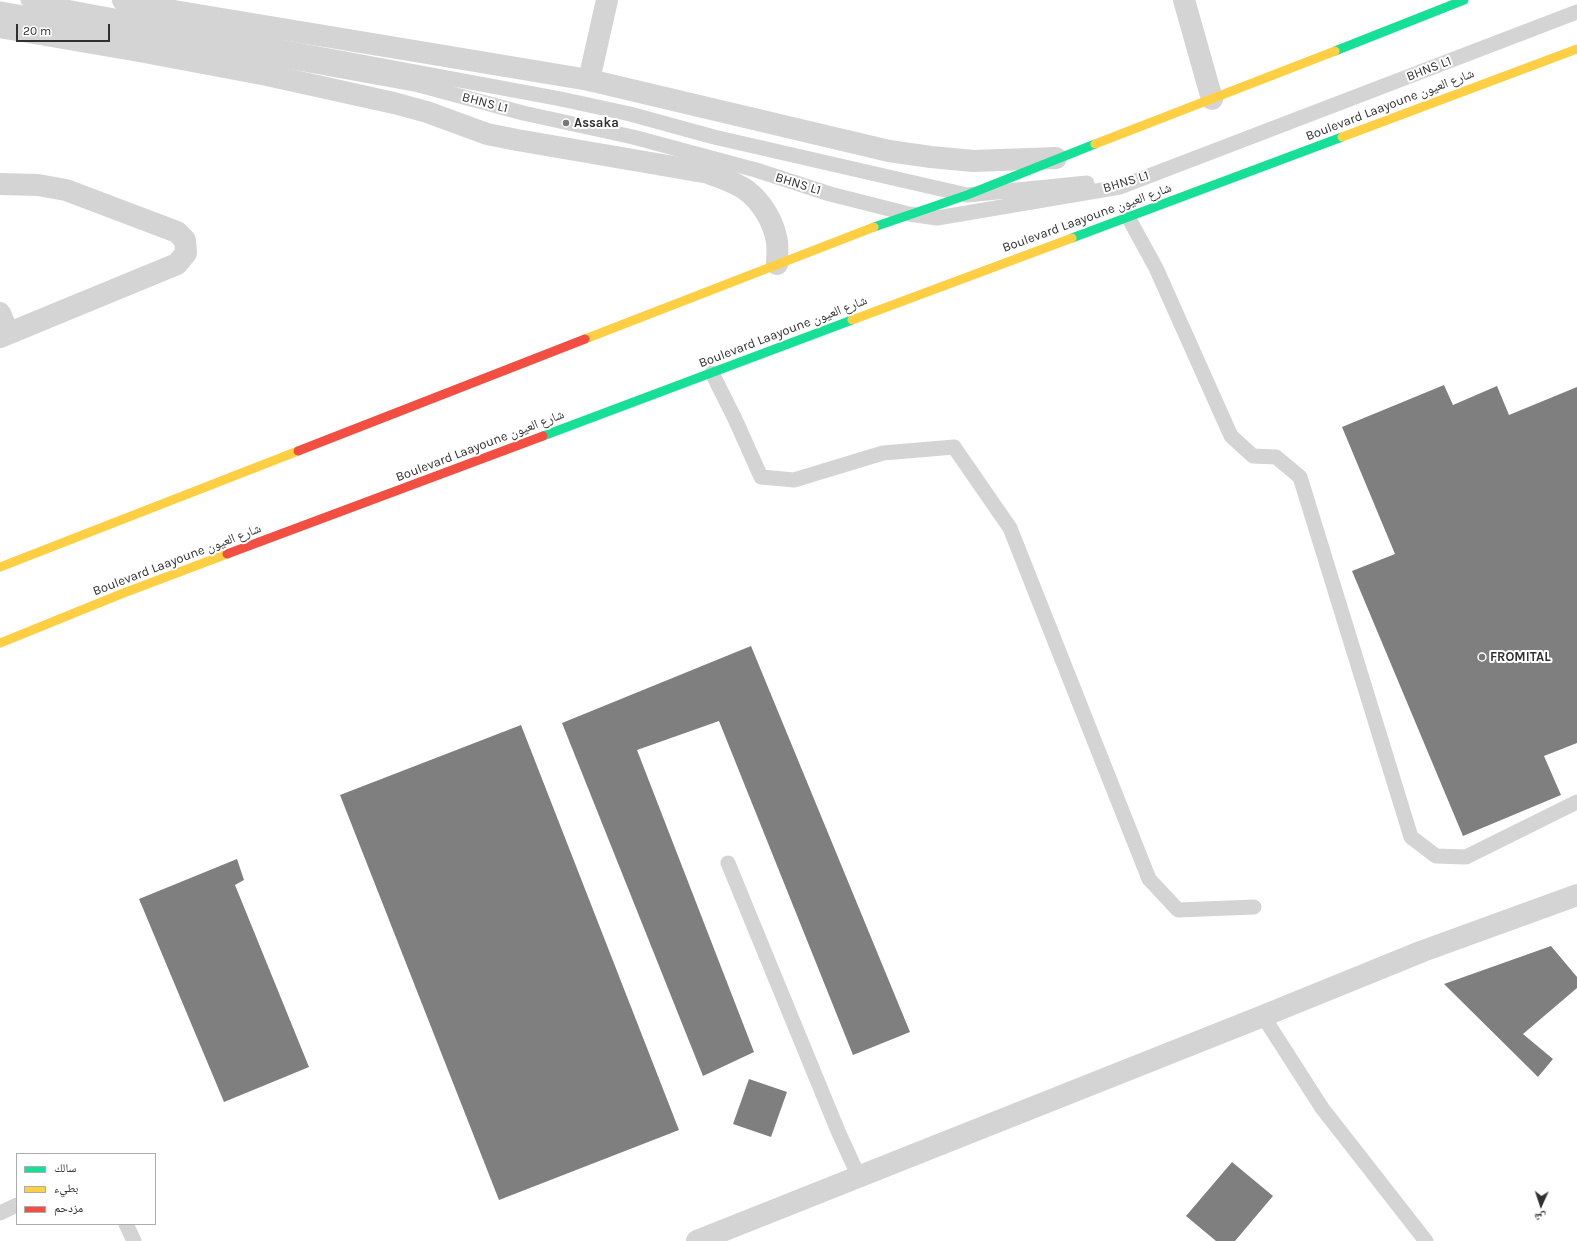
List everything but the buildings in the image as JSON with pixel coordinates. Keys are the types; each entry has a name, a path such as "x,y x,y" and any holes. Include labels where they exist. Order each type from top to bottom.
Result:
{"street":[{"path":"123,0 174,11 589,80 889,151 931,157 973,160 1057,158"},
{"path":"589,80 607,0"},
{"path":"1184,0 1212,99"},
{"path":"0,567 777,264 910,214 968,195 1057,158 1464,0"},
{"path":"0,27 139,50 394,103 427,112 487,134 709,173 746,190 761,205 771,222 777,243 777,264"},
{"name":"Boulevard Laayoune شارع العيون","path":"0,643 121,594 1577,49"},
{"path":"0,184 38,185 66,190 178,232 185,240 186,254 177,264 4,335 0,313"},
{"path":"697,1241 1423,951 1577,896"}],"lane":[{"name":"BHNS L1","path":"28,0 562,99 968,195 1112,181 1577,2"},
{"name":"BHNS L1","path":"0,9 415,84 523,113 633,137 756,170 830,194 910,214 937,218 1120,187 1577,12"},
{"path":"1128,217 1156,268 1230,436 1253,456 1276,457 1300,477 1411,837 1436,856 1466,857 1577,802"},
{"path":"712,373 735,419 761,477 794,480 883,453 954,447 1010,528 1149,879 1178,910 1254,907"},
{"path":"728,863 838,1131 859,1177"},
{"path":"1263,1016 1322,1108 1426,1241"},
{"path":"0,1213 16,1205"},
{"path":"126,1225 134,1241"}],"traffic: fast":[{"path":"1335,51 1464,0"},
{"path":"1072,238 1342,137"},
{"path":"874,227 967,195 1095,144"},
{"path":"543,436 852,320"}],"traffic: slow":[{"path":"1342,137 1577,49"},
{"path":"1095,144 1335,51"},
{"path":"585,339 874,227"},
{"path":"852,320 1072,238"},
{"path":"0,567 298,451"},
{"path":"0,643 121,594 227,554"}],"traffic: jam":[{"path":"298,451 585,339"},
{"path":"227,554 543,436"}],"place":[{"name":"Assaka","path":"566,123"},
{"name":"FROMITAL","path":"1482,657"}]}
